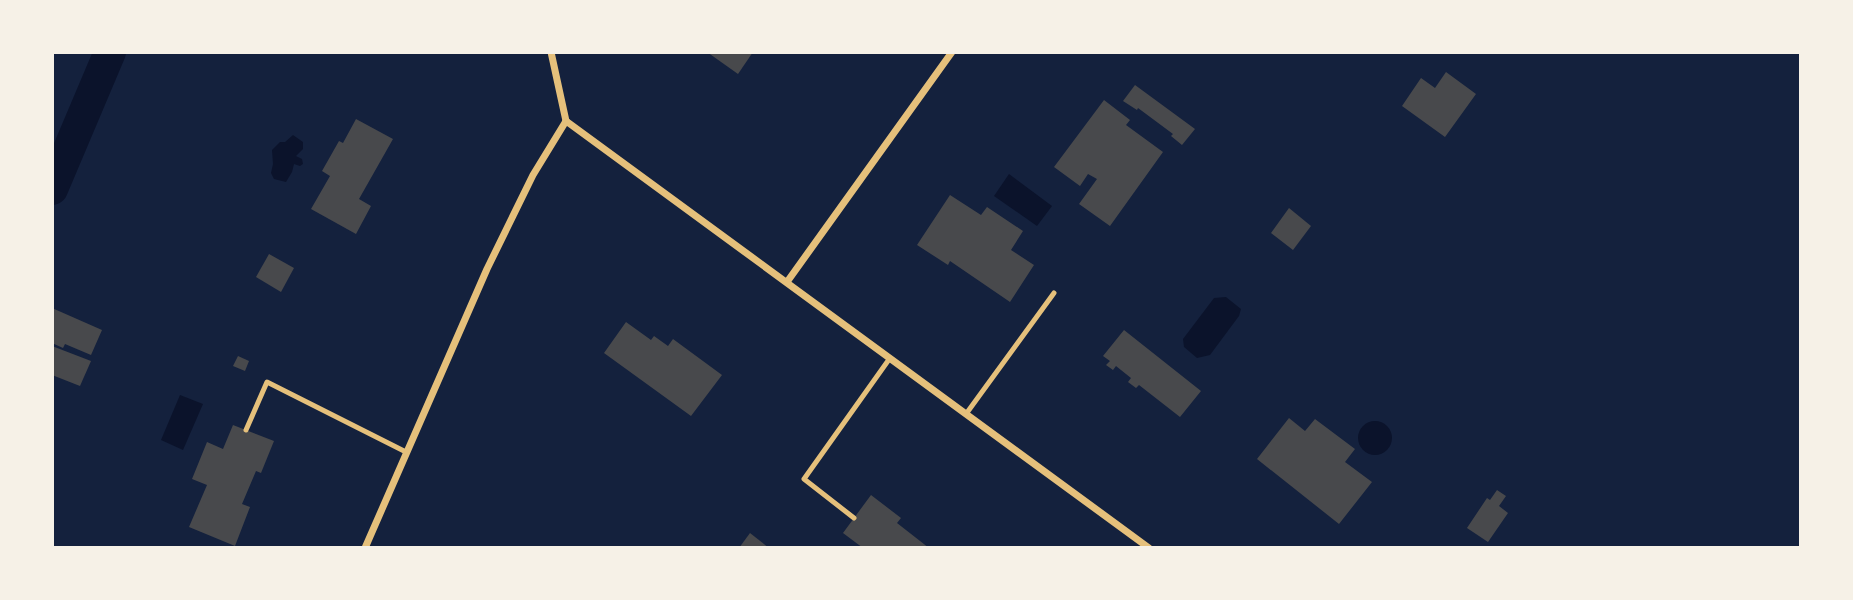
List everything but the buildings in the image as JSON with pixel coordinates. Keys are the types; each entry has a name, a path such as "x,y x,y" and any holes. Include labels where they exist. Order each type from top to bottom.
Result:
{"street":[{"path":"551,52 566,121 1149,548"},
{"path":"787,282 952,52"},
{"path":"365,548 487,269 533,175 566,121"}],"lane":[{"path":"966,414 1054,293"},
{"path":"854,518 804,479 890,358"},
{"path":"246,430 267,382 406,452"}],"water":[{"path":"293,135 303,142 303,149 296,156 302,159 303,164 294,164 286,182 274,179 271,173 272,150"},
{"path":"1009,174 1052,206 1037,226 994,196"},
{"path":"1226,297 1241,309 1239,316 1210,355 1197,358 1184,347 1183,339 1214,298"},
{"path":"180,395 203,404 183,450 161,440"},
{"path":"1375,421 1387,426 1392,438 1387,450 1375,455 1363,450 1358,438 1363,426"}],"waterway":[{"path":"52,189 110,52"}]}
